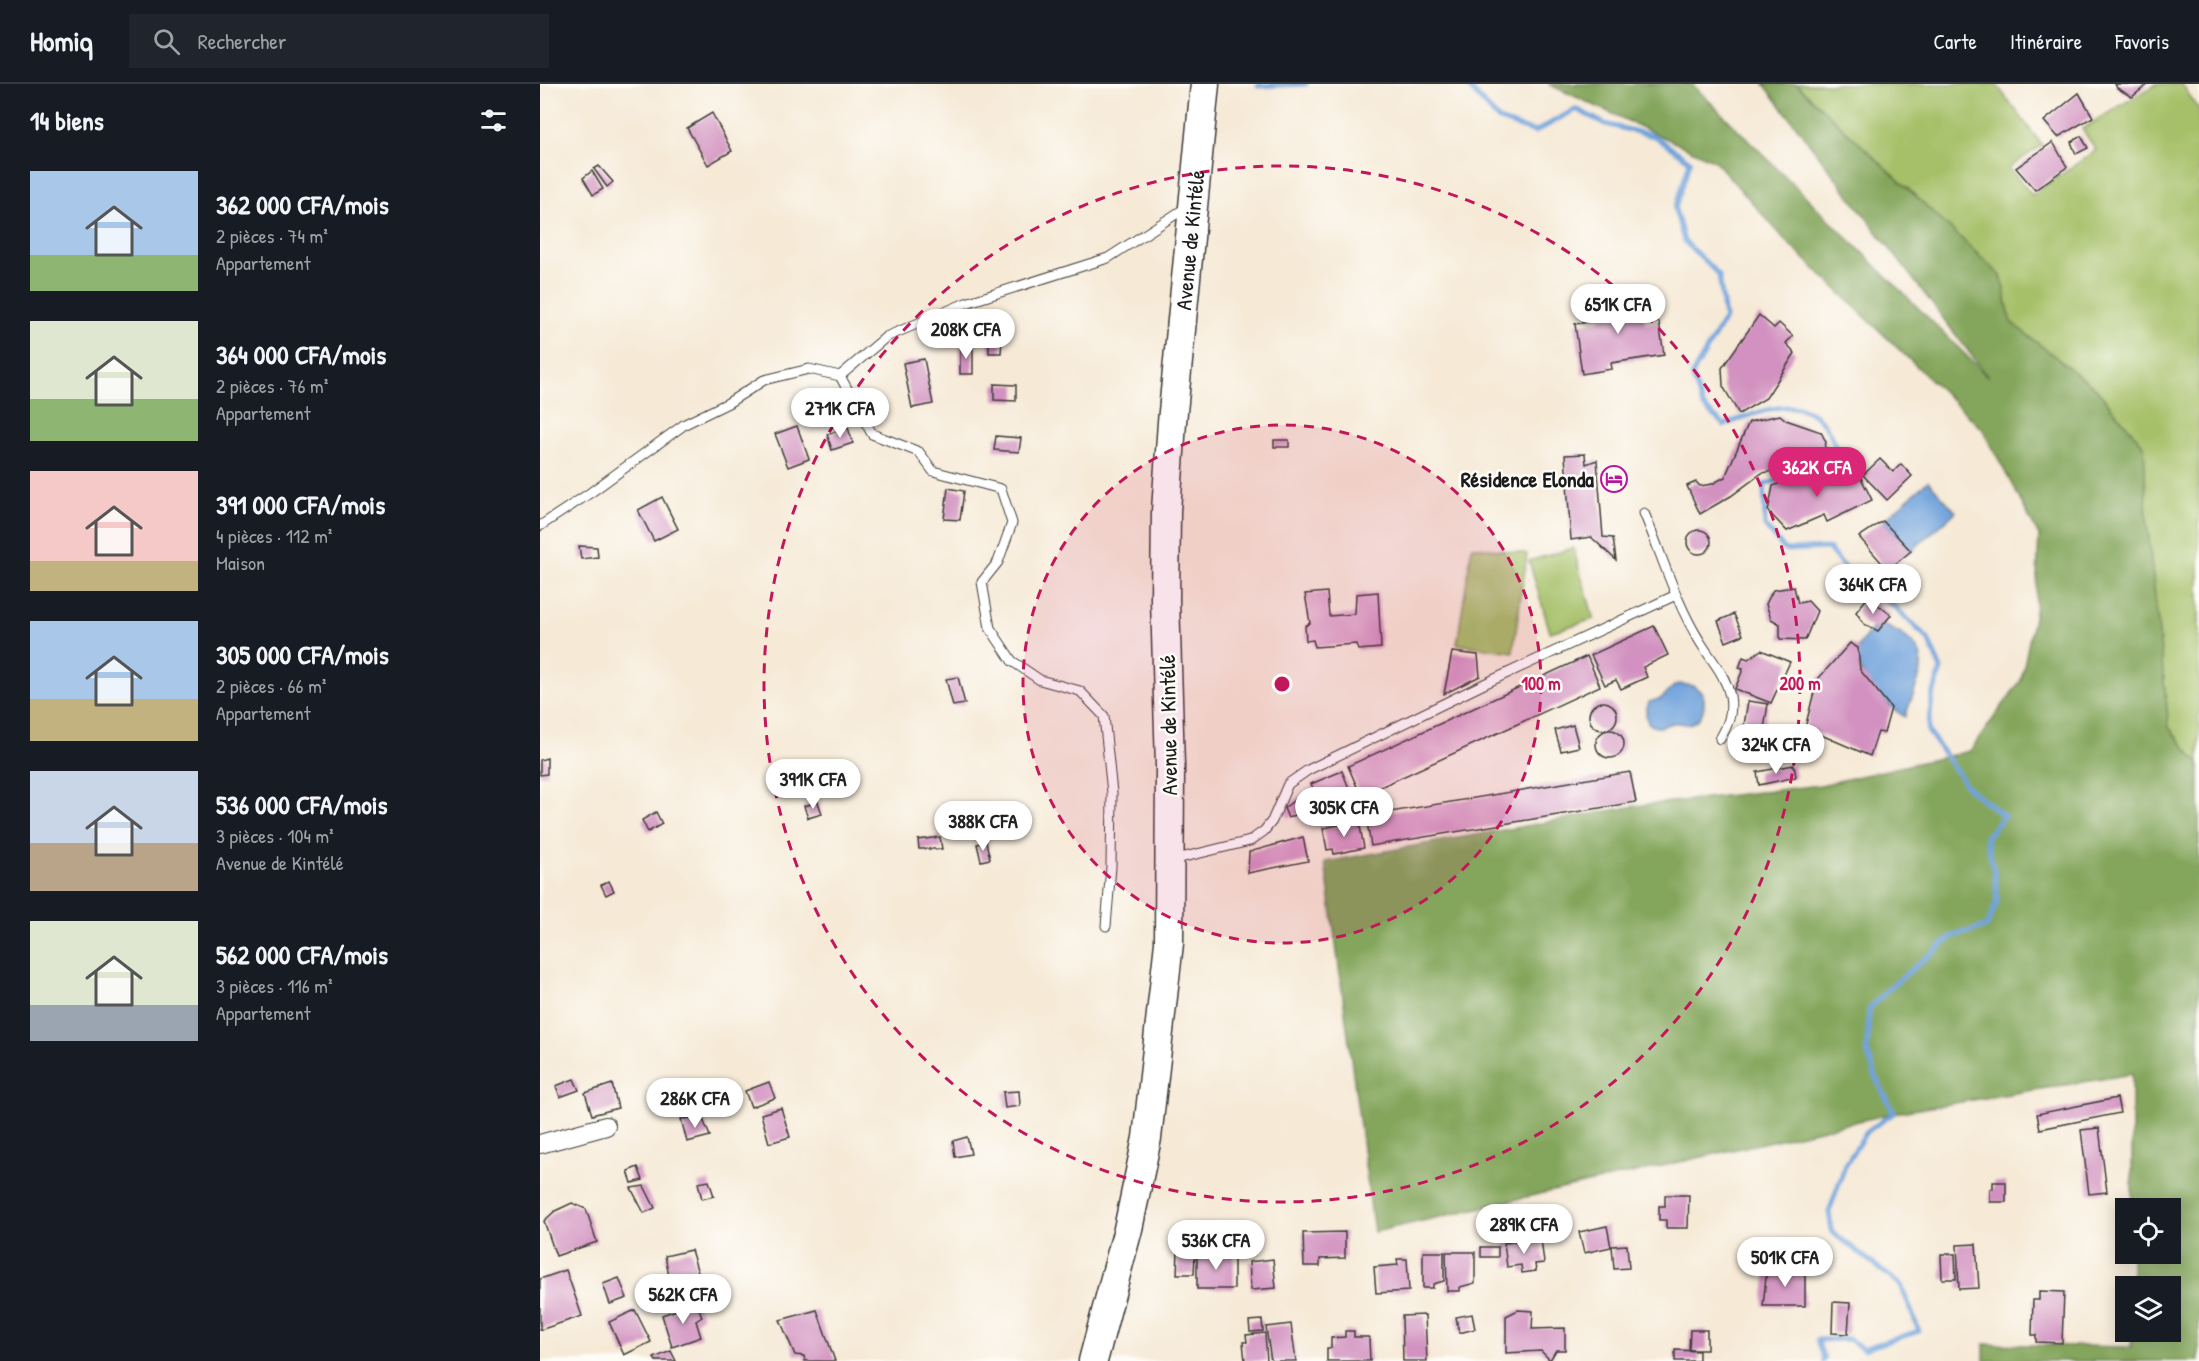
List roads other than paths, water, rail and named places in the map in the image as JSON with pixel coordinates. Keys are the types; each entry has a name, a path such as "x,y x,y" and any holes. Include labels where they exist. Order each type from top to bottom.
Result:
{"main road":[{"name":"Avenue de Kintélé","path":"1094,1361 1128,1228 1147,1138 1169,943 1170,766 1165,599 1166,511 1172,422 1205,84"}],"street":[{"path":"540,1144 606,1126"}],"lane":[{"path":"840,376 886,337 966,303 1108,258 1194,202"},
{"path":"540,526 685,424 728,403 764,380 809,369 840,376 872,434 919,452 933,471 1001,489 1012,523 998,562 982,582 990,628 1012,661 1040,680 1080,691 1104,716 1112,793 1107,926"},
{"path":"1644,513 1676,595 1699,640 1723,674 1730,697 1730,721 1720,739"},
{"path":"1170,860 1250,841 1264,831 1272,821 1288,784 1308,770 1484,684 1676,595"}],"water":[{"path":"1928,481 1956,512 1911,551 1883,521"},
{"path":"1883,625 1913,643 1919,652 1920,674 1905,717 1889,705 1872,687 1860,667 1859,646 1872,628 1878,631"},
{"path":"1679,684 1694,686 1703,694 1704,704 1700,717 1687,724 1671,723 1659,727 1650,725 1646,719 1649,702 1662,698"}],"waterway":[{"path":"1258,86 1306,84"},
{"path":"1466,84 1499,120 1535,132 1576,109 1605,124 1654,136 1690,161 1675,209 1684,241 1719,275 1725,318 1692,375 1703,406 1724,425 1762,411 1788,407 1813,414 1825,425 1836,447 1823,468 1792,475 1764,485 1765,526 1785,550 1828,548 1852,577 1894,606 1928,639 1941,669 1932,698 1928,731 1969,789 2004,816 1986,837 1995,876 1997,902 1987,926 1953,936 1888,989 1869,1009 1867,1051 1877,1080 1894,1113 1866,1132 1845,1166 1829,1212 1832,1232 1901,1285 1919,1331 1863,1349 1849,1339 1817,1340 1823,1361"}],"place":[{"name":"Résidence Elonda","path":"1614,479"}]}
